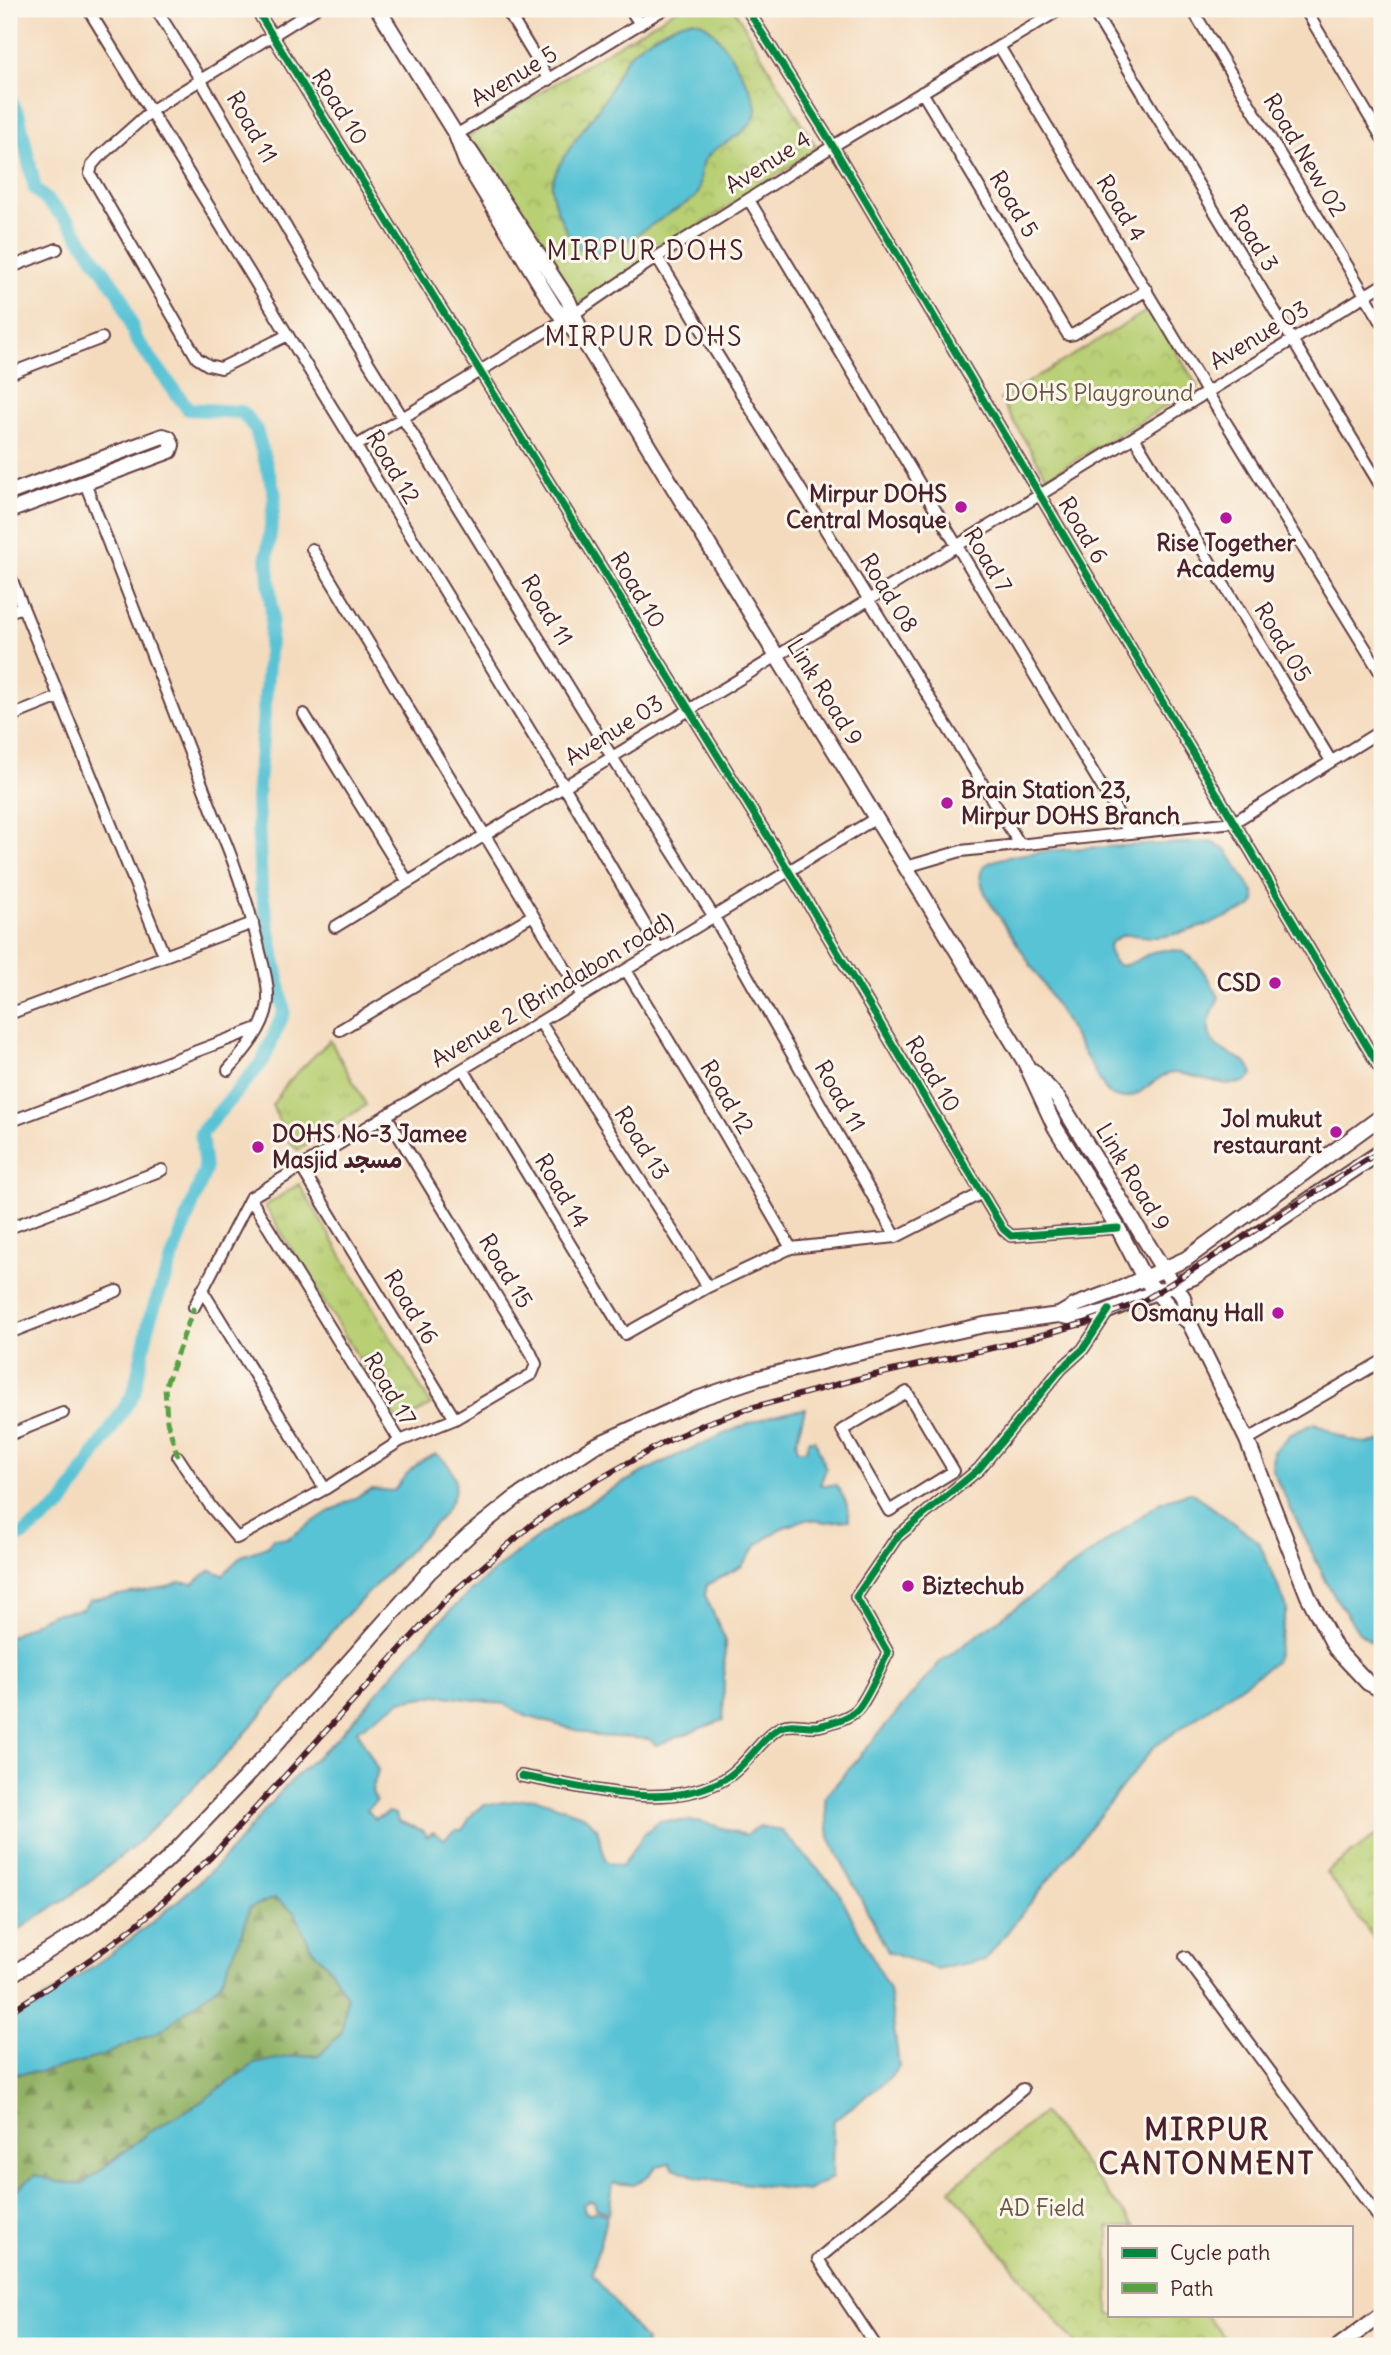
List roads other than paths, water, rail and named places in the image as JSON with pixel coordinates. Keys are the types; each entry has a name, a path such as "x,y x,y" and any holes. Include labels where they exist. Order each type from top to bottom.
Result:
{"main road":[{"name":"Link Road 9","path":"378,9 456,135 470,151 568,300 569,317 1025,1062 1055,1127 1118,1228 1144,1278 1174,1312 1189,1322"},
{"path":"9,494 163,436 169,439 172,445 170,451 9,511"},
{"name":"Link Road 9","path":"1025,1062 1058,1098 1183,1297 1189,1322 1247,1440 1308,1596 1321,1622 1336,1649 1368,1682 1382,1690"},
{"path":"1059,1315 1076,1305 1186,1259 1382,1116"},
{"path":"9,1976 92,1923 165,1862 257,1765 429,1572 514,1499 593,1447 697,1399 759,1378 984,1325 1059,1315 1080,1319 1109,1310 1203,1271 1382,1151"},
{"path":"1339,2346 1382,2314"}],"street":[{"name":"Road 12","path":"88,9 564,786 659,949"},
{"name":"Road 11","path":"156,9 307,263 713,917 897,1237"},
{"name":"Road 10","path":"256,9 789,871 1003,1228 1011,1236 1118,1228"},
{"path":"288,335 221,368 208,365 197,358 90,174 92,165 98,158 152,110 315,9"},
{"path":"506,9 549,80"},
{"path":"630,9 640,24"},
{"name":"Avenue 5","path":"456,135 664,9"},
{"name":"Road 6","path":"747,9 833,146 1382,1073"},
{"name":"Avenue 4","path":"356,446 569,317 657,257 833,146 1061,9"},
{"name":"Road 3","path":"1092,9 1382,488"},
{"name":"Road New 02","path":"1192,9 1382,323"},
{"path":"1305,9 1382,138"},
{"name":"Road 4","path":"999,46 1207,392 1382,675"},
{"name":"Road 5","path":"922,92 1068,335 1147,290"},
{"name":"Road 7","path":"749,200 1129,832"},
{"path":"9,268 57,249"},
{"name":"Road 08","path":"657,257 1019,843"},
{"name":"Avenue 03","path":"335,927 1382,285"},
{"path":"9,374 102,338"},
{"name":"Road 05","path":"1134,437 1331,761"},
{"path":"85,483 209,803 233,856 253,923 268,1001 260,1027 228,1070"},
{"path":"312,549 582,996"},
{"path":"9,573 163,955"},
{"path":"9,612 22,607"},
{"path":"9,717 59,697"},
{"path":"304,714 408,882"},
{"path":"906,867 961,851 1019,843 1234,822 1382,730"},
{"name":"Avenue 2 (Brindabon road)","path":"250,1198 876,818"},
{"path":"340,1030 533,915"},
{"path":"9,1014 253,923"},
{"name":"Road 12","path":"626,970 791,1248"},
{"name":"Road 13","path":"540,1022 708,1287"},
{"path":"9,1122 260,1027"},
{"name":"Road 14","path":"463,1069 625,1334 708,1287"},
{"name":"Road 15","path":"386,1115 536,1364 532,1374 455,1419"},
{"name":"Road 16","path":"301,1167 455,1419"},
{"path":"9,1228 162,1170"},
{"path":"708,1287 791,1248 897,1237 982,1193"},
{"path":"194,1307 250,1198"},
{"name":"Road 17","path":"178,1457 211,1507 237,1538 325,1489 400,1441 250,1198"},
{"path":"202,1290 325,1489"},
{"path":"9,1332 117,1291"},
{"path":"521,1776 623,1793 669,1794 694,1790 719,1782 735,1772 782,1726 818,1726 857,1710 888,1653 856,1597 897,1537 979,1469 1006,1440 1062,1369 1083,1349 1109,1310"},
{"path":"1247,1440 1382,1361"},
{"path":"906,1392 954,1471 923,1491 889,1511 842,1430 906,1392"},
{"path":"9,1434 63,1413"},
{"path":"400,1441 455,1419"},
{"path":"923,1491 934,1507"},
{"path":"1185,1957 1382,2222"},
{"path":"876,2346 818,2259 1023,2090"}],"water":[{"path":"689,20 707,26 731,56 753,96 755,115 745,130 716,149 704,161 696,197 613,249 597,255 587,253 574,242 558,212 552,192 555,174 606,97 628,56 652,37"},
{"path":"1211,842 1227,851 1254,893 1255,902 1251,907 1193,930 1156,937 1120,936 1109,945 1111,956 1115,963 1120,965 1163,950 1180,951 1192,959 1219,997 1209,1023 1209,1034 1213,1042 1243,1061 1253,1074 1247,1080 1229,1084 1170,1073 1131,1097 1114,1096 1102,1084 1045,987 988,899 981,873 986,865 1024,854"},
{"path":"805,1409 796,1442 798,1450 806,1450 809,1440 815,1440 826,1469 820,1485 836,1485 846,1501 849,1520 825,1522 806,1519 782,1528 757,1545 742,1566 707,1585 705,1595 725,1639 723,1720 656,1745 649,1739 597,1736 526,1716 505,1704 437,1695 401,1701 357,1730 378,1770 372,1791 376,1801 367,1809 375,1819 389,1812 396,1814 398,1821 424,1831 427,1837 433,1832 444,1839 456,1830 462,1830 474,1812 485,1805 535,1798 582,1815 597,1828 606,1862 622,1866 645,1833 659,1821 699,1821 745,1835 759,1827 782,1831 838,1891 889,1990 899,2066 889,2079 833,2121 832,2178 807,2191 699,2178 673,2168 670,2163 657,2166 634,2185 613,2183 609,2213 596,2208 594,2202 588,2201 583,2205 585,2212 590,2214 596,2211 607,2215 592,2274 646,2342 645,2346 9,2346 9,2196 35,2175 57,2182 83,2184 148,2133 201,2102 254,2064 287,2057 320,2055 342,2032 347,1997 331,1970 310,1946 295,1913 275,1898 249,1908 243,1932 219,1985 162,2030 99,2057 41,2072 9,2074 9,2021 118,1948 195,1886 228,1853 289,1783 339,1736 436,1625 478,1585 534,1540 594,1500 658,1465 746,1424"},
{"path":"1315,1423 1356,1442 1374,1443 1382,1440 1382,1649 1359,1633 1330,1589 1272,1470 1273,1452 1291,1434"},
{"path":"436,1454 451,1469 455,1484 451,1501 440,1518 338,1624 233,1748 133,1847 69,1897 9,1936 9,1637 51,1614 82,1609 90,1600 167,1587 179,1582 192,1584 211,1570 223,1575 241,1556 267,1547 273,1538 287,1539 328,1512 372,1489 394,1491 412,1469"},
{"path":"1191,1492 1259,1542 1287,1608 1275,1662 1154,1747 985,1960 936,1969 888,1952 829,1837 825,1797 939,1663 1161,1502"}],"waterway":[{"path":"9,98 19,116 35,189 69,222 121,296 136,339 188,409 242,412 256,430 275,495 267,556 272,616 257,798 261,888 284,1012 263,1061 201,1133 205,1170 150,1318 134,1393 62,1505 24,1534 9,1541"}],"railway":[{"path":"9,2012 104,1949 164,1901 211,1857 449,1596 530,1526 578,1491 663,1443 747,1409 857,1379 1005,1345 1085,1323 1143,1301 1382,1150"}],"place":[{"name":"Mirpur DOHS Central Mosque","path":"961,507"},
{"name":"Rise Together Academy","path":"1226,518"},
{"name":"Brain Station 23, Mirpur DOHS Branch","path":"947,803"},
{"name":"CSD","path":"1275,983"},
{"name":"Jol mukut restaurant","path":"1336,1132"},
{"name":"DOHS No-3 Jamee Masjid مسجد","path":"258,1147"},
{"name":"Osmany Hall","path":"1278,1313"},
{"name":"Biztechub","path":"908,1586"}],"district":[{"name":"MIRPUR DOHS","path":"646,251"},
{"name":"MIRPUR DOHS","path":"644,337"},
{"name":"MIRPUR CANTONMENT","path":"1207,2147"}],"park label":[{"name":"DOHS Playground","path":"1099,393"},
{"name":"AD Field","path":"1042,2208"}]}
